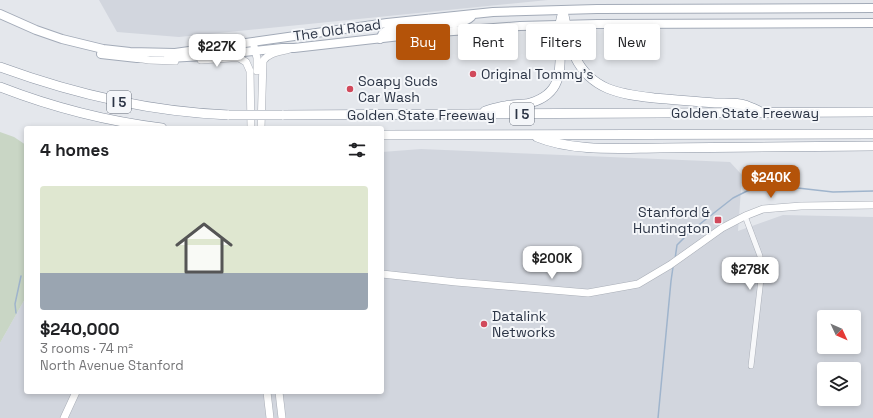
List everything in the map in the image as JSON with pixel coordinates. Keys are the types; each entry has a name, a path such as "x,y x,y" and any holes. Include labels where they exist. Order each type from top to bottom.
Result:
{"highway":[{"path":"563,10 563,24"},
{"path":"472,115 507,105 529,103 545,96 551,91 559,77 561,60"},
{"path":"576,60 579,66 594,81 611,91 629,95 745,105 762,113"},
{"name":"Golden State Freeway","path":"0,67 54,86 116,102 168,110 229,115 282,116 873,112"},
{"name":"I 5","path":"0,87 71,111 114,121 148,126"},
{"name":"Golden State Freeway","path":"384,135 873,134"},
{"path":"532,135 548,142 601,148 873,146"}],"main road":[{"name":"The Old Road","path":"0,20 33,32 103,49 130,52 175,53 387,23 493,12 563,10 873,8"},
{"name":"The Old Road","path":"0,14 33,32"},
{"path":"435,24 468,20 473,15"},
{"path":"380,39 383,33 388,30 424,26 427,24 429,19"},
{"name":"The Old Road","path":"596,25 873,23"},
{"name":"The Old Road","path":"450,32 526,27"},
{"name":"The Old Road","path":"44,35 68,46 98,53 137,58"},
{"name":"The Old Road","path":"168,58 294,48 396,37"}],"street":[{"path":"253,42 257,58 257,126"},
{"path":"261,126 263,61 270,55 294,48"},
{"path":"252,126 256,51"},
{"path":"137,58 149,60 189,61 231,58 242,60 249,66 250,71 252,126"},
{"name":"The Old Road","path":"137,58 168,58"},
{"path":"384,274 588,293 638,284 670,265 722,228 745,216 762,210 782,207 873,205"},
{"path":"745,216 760,256 761,279 751,366"},
{"path":"64,418 75,394"},
{"path":"267,394 270,418"},
{"path":"279,394 282,418"}],"shaded area":[{"path":"99,0 548,0 179,37 117,32"},
{"path":"421,149 730,162 742,175 738,231 783,215 873,217 873,418 0,418 0,343 24,301 24,394 384,394 384,152"}],"green space":[{"path":"0,132 14,137 24,144 24,301 0,343"}],"waterway":[{"path":"675,259 677,245 691,231 733,198 747,191 767,186 833,192 873,191"},
{"path":"658,418 673,267"},
{"path":"16,313 15,304 21,276"}],"place":[{"name":"Original Tommy's","path":"473,74"},
{"name":"Soapy Suds Car Wash","path":"350,89"},
{"name":"Stanford & Huntington","path":"718,220"},
{"name":"Datalink Networks","path":"484,324"}]}
